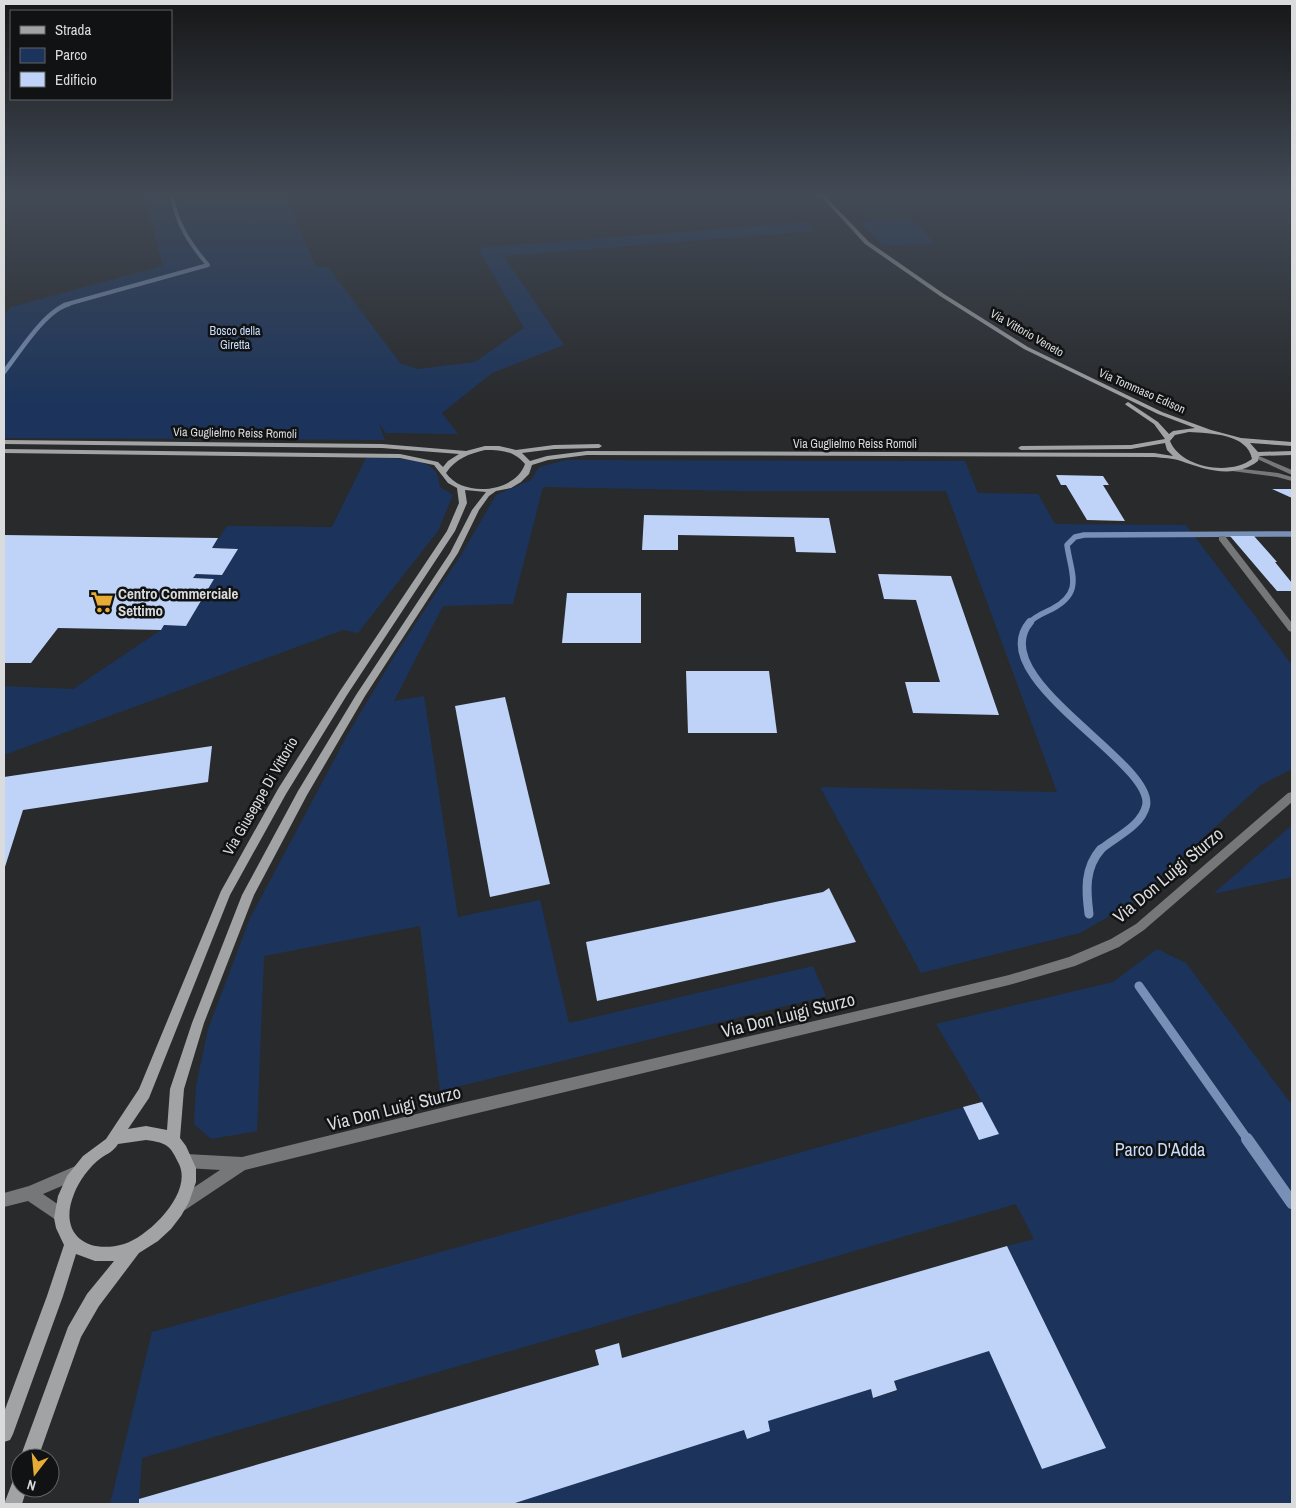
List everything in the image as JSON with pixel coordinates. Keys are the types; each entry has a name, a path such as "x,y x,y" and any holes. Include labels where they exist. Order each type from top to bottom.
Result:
{"street":[{"name":"Via Vittorio Veneto","path":"898,265 942,296 1026,348 1082,377"},
{"name":"Via Tommaso Edison","path":"1082,377 1160,413 1208,431"},
{"name":"Via Tommaso Edison","path":"1082,377 1148,416 1167,439 1172,452 1182,459"},
{"name":"Via Guglielmo Reiss Romoli","path":"4,442 382,446 466,452 491,448 515,452 574,446 940,449 1130,447 1167,439 1181,431 1208,431"},
{"path":"1208,431 1238,440 1250,446 1257,456 1292,472"},
{"path":"1238,440 1292,444"},
{"path":"4,446 63,442"},
{"name":"Via Guglielmo Reiss Romoli","path":"4,451 378,454 420,458 436,463 444,471 446,478 462,488"},
{"path":"444,471 447,464 466,452"},
{"path":"462,488 494,489 517,482 524,477 529,464 515,452"},
{"name":"Via Guglielmo Reiss Romoli","path":"529,464 547,458 586,453 1154,454 1182,459 1209,468 1234,470"},
{"path":"1257,456 1292,453"},
{"path":"1234,470 1251,465 1257,456"},
{"path":"1234,470 1278,475 1292,479"},
{"name":"Via Giuseppe Di Vittorio","path":"114,1138 144,1093 225,894 282,792 344,693 451,531 462,503 462,488"},
{"path":"173,1142 177,1089 198,1023 248,896 302,794 361,695 454,553 468,529 477,504 494,489"},
{"path":"1222,538 1292,629"},
{"name":"Via Don Luigi Sturzo","path":"186,1161 242,1164 1009,980 1071,962 1115,943 1151,918 1292,796"},
{"path":"33,1448 74,1332 106,1281 134,1248 165,1226 180,1205 188,1184 189,1167 180,1146 165,1136 146,1133 114,1138 112,1143 95,1154 78,1172 66,1194 61,1215 64,1232 72,1243 92,1254 114,1254 134,1248"},
{"name":"Via Don Luigi Sturzo","path":"180,1205 242,1164"},
{"path":"4,1200 29,1193 78,1172"},
{"path":"29,1193 61,1215"},
{"path":"4,1434 55,1296 72,1243"}],"green space":[{"name":"Bosco della Giretta","path":"315,265 329,268 400,363 417,369 475,362 524,328 488,265 510,265 564,345 492,373 442,413 458,434 386,433 379,424 385,440 4,438 4,315 11,307 163,266"},
{"path":"366,458 413,460 430,466 438,477 440,487 453,495 438,531 358,633 343,630 4,755 4,686 73,689 161,630 164,625 186,626 214,579 193,578 196,574 222,575 237,549 212,548 227,526 332,527"},
{"path":"566,460 965,461 978,493 1038,494 1055,524 1186,525 1292,665 1292,769 1261,785 1132,903 1080,933 921,973 820,787 1057,792 946,491 742,491 543,487 513,604 443,606 394,701 424,696 458,917 540,900 569,1023 813,966 826,996 440,1091 420,926 264,956 257,1131 211,1139 194,1124 196,1086 208,1029 250,918 349,732 395,655 461,555 496,495 531,480 539,467"},
{"path":"1292,825 1292,877 1213,894"},
{"name":"Parco D'Adda","path":"1157,949 1186,963 1292,1105 1292,1504 512,1504 744,1430 747,1439 770,1431 768,1421 871,1389 874,1398 897,1391 894,1381 989,1351 1042,1469 1106,1448 1007,1246 1034,1239 1016,1204 142,1458 139,1504 110,1504 152,1332 982,1102 936,1024 1113,982"}],"building":[{"path":"1056,475 1103,476 1109,485 1103,485 1125,521 1087,520 1066,485 1061,485"},
{"path":"1272,489 1292,489 1292,498"},
{"path":"644,515 829,518 836,553 796,552 794,537 678,535 678,550 642,550"},
{"name":"Centro Commerciale Settimo","path":"4,535 218,538 212,548 238,549 222,575 196,574 193,578 214,579 186,626 164,625 161,630 58,628 31,663 4,663"},
{"path":"1230,536 1254,536 1277,562 1275,562 1292,583 1292,591 1277,591"},
{"path":"878,574 951,576 999,715 913,713 905,682 940,682 916,600 884,599"},
{"path":"567,593 641,593 641,643 562,643"},
{"path":"686,671 769,671 777,733 688,733"},
{"path":"505,697 550,884 490,897 455,706"},
{"path":"212,746 208,782 23,810 4,870 4,777"},
{"path":"829,888 856,942 597,1001 586,942 823,892"},
{"path":"982,1102 999,1134 979,1140 963,1107"},
{"path":"1007,1246 1106,1448 1042,1469 989,1351 894,1381 897,1390 873,1398 871,1389 768,1421 770,1431 747,1439 744,1430 512,1504 139,1504 139,1499 599,1365 595,1350 619,1343 622,1358"}],"waterway":[{"path":"64,305 207,265"},
{"path":"4,372 42,323 51,314 69,304"},
{"path":"1030,622 1062,603 1072,589 1073,582 1067,545 1075,537 1084,535 1292,534"},
{"path":"1030,622 1022,644 1029,668 1048,693 1125,767 1142,788 1146,806 1139,820 1126,832 1100,850"},
{"path":"1089,914 1087,897 1089,872 1095,856 1100,850"},
{"path":"1139,986 1248,1140"},
{"path":"1247,1139 1292,1203"}],"place":[{"name":"Centro Commerciale Settimo","path":"102,602"}]}
